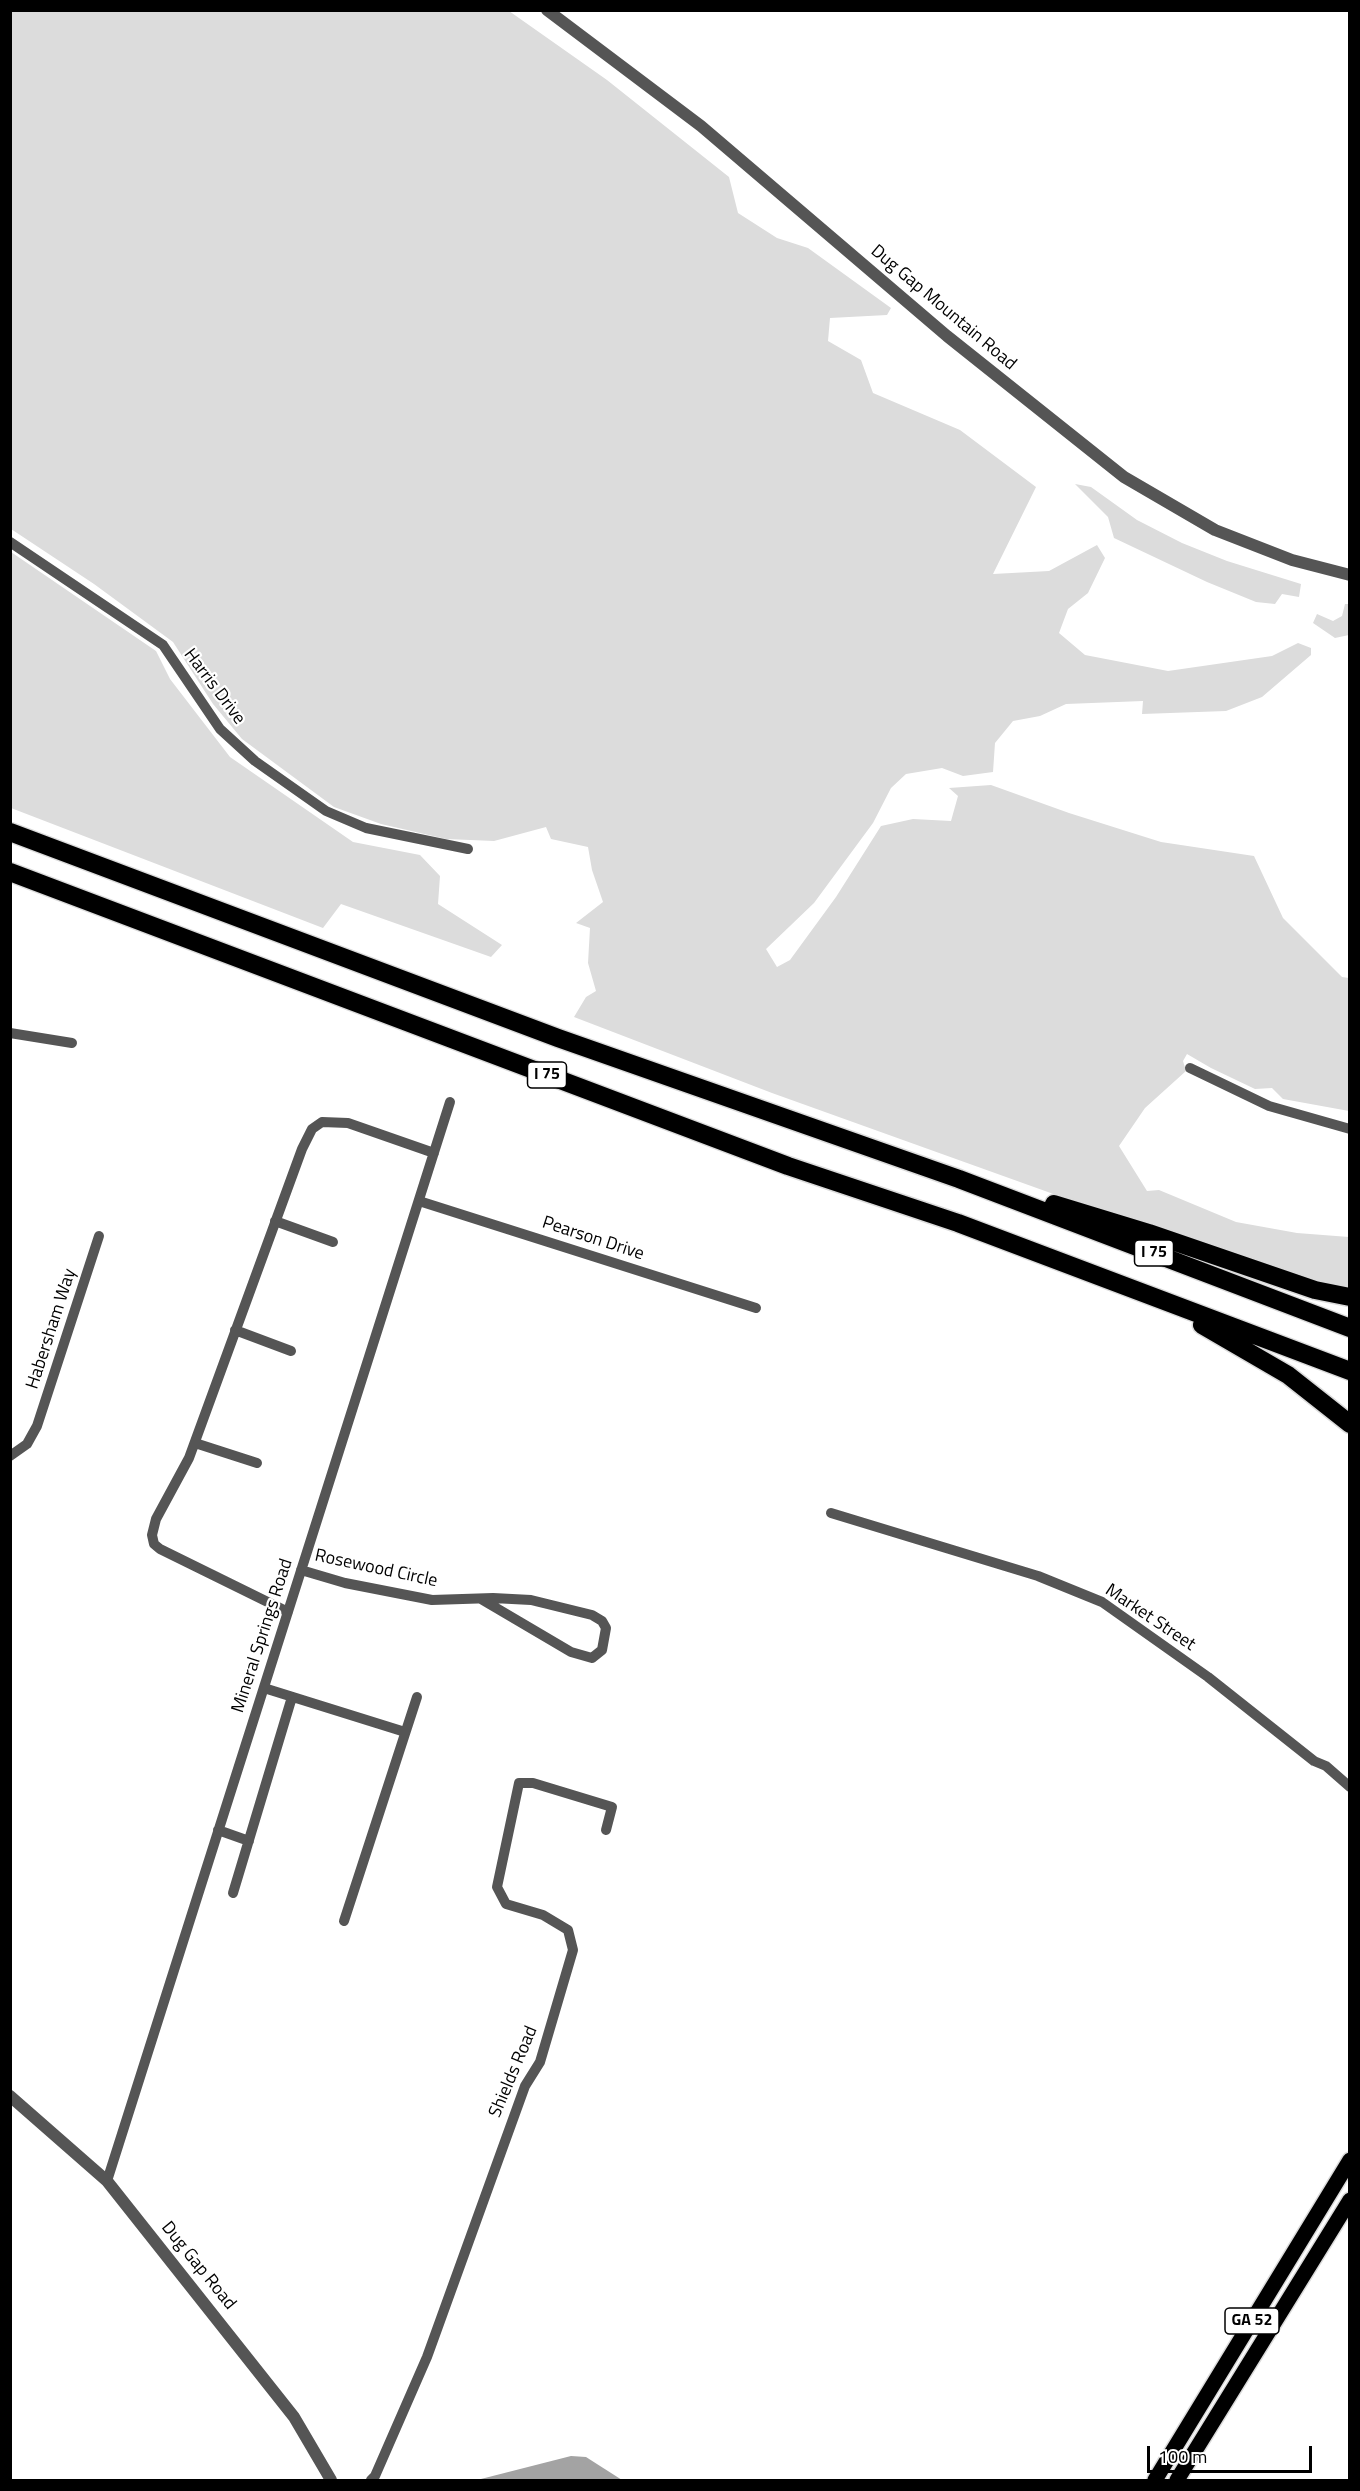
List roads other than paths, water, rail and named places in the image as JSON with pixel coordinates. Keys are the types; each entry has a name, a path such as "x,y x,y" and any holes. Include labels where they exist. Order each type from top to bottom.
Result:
{"highway":[{"name":"I 75","path":"10,832 547,1034 959,1179 1350,1328"},
{"name":"I 75","path":"10,872 788,1166 958,1223 1350,1371"},
{"path":"959,1179 1090,1214 1305,1286 1350,1297"},
{"path":"1179,1307 1210,1330 1288,1375 1350,1424"}],"main road":[{"name":"GA 52","path":"1155,2481 1350,2160"},
{"name":"GA 52","path":"1177,2481 1350,2200"}],"street":[{"name":"Dug Gap Mountain Road","path":"547,10 701,126 947,336 1124,477 1176,509 1234,539 1292,560 1350,575"},
{"name":"Harris Drive","path":"10,542 163,645 220,729 255,760 326,811 366,828 468,849"},
{"path":"10,1033 72,1043"},
{"path":"1190,1068 1269,1106 1350,1129"},
{"name":"Mineral Springs Road","path":"107,2181 450,1102"},
{"path":"288,1612 174,1557 154,1544 152,1535 156,1519 195,1443 275,1221 302,1149 312,1129 322,1122 348,1123 434,1153"},
{"name":"Pearson Drive","path":"419,1201 756,1308"},
{"path":"275,1221 333,1242"},
{"name":"Habersham Way","path":"10,1456 27,1444 36,1426 99,1236"},
{"path":"235,1330 291,1351"},
{"path":"195,1443 257,1463"},
{"name":"Market Street","path":"831,1513 1038,1576 1102,1602 1208,1677 1314,1761 1326,1766 1350,1787"},
{"name":"Rosewood Circle","path":"301,1570 345,1583 432,1600 481,1599 531,1600 592,1615 602,1621 606,1628 602,1650 592,1658 577,1654 481,1599"},
{"path":"264,1688 405,1732"},
{"path":"233,1893 292,1697"},
{"path":"344,1921 417,1697"},
{"name":"Shields Road","path":"371,2481 427,2357 525,2086 540,2062 573,1950 568,1930 543,1915 506,1904 497,1887 519,1784 532,1783 612,1807 606,1830"},
{"path":"218,1830 249,1841"},
{"name":"Dug Gap Road","path":"10,2096 107,2181 294,2417 331,2481"}]}
